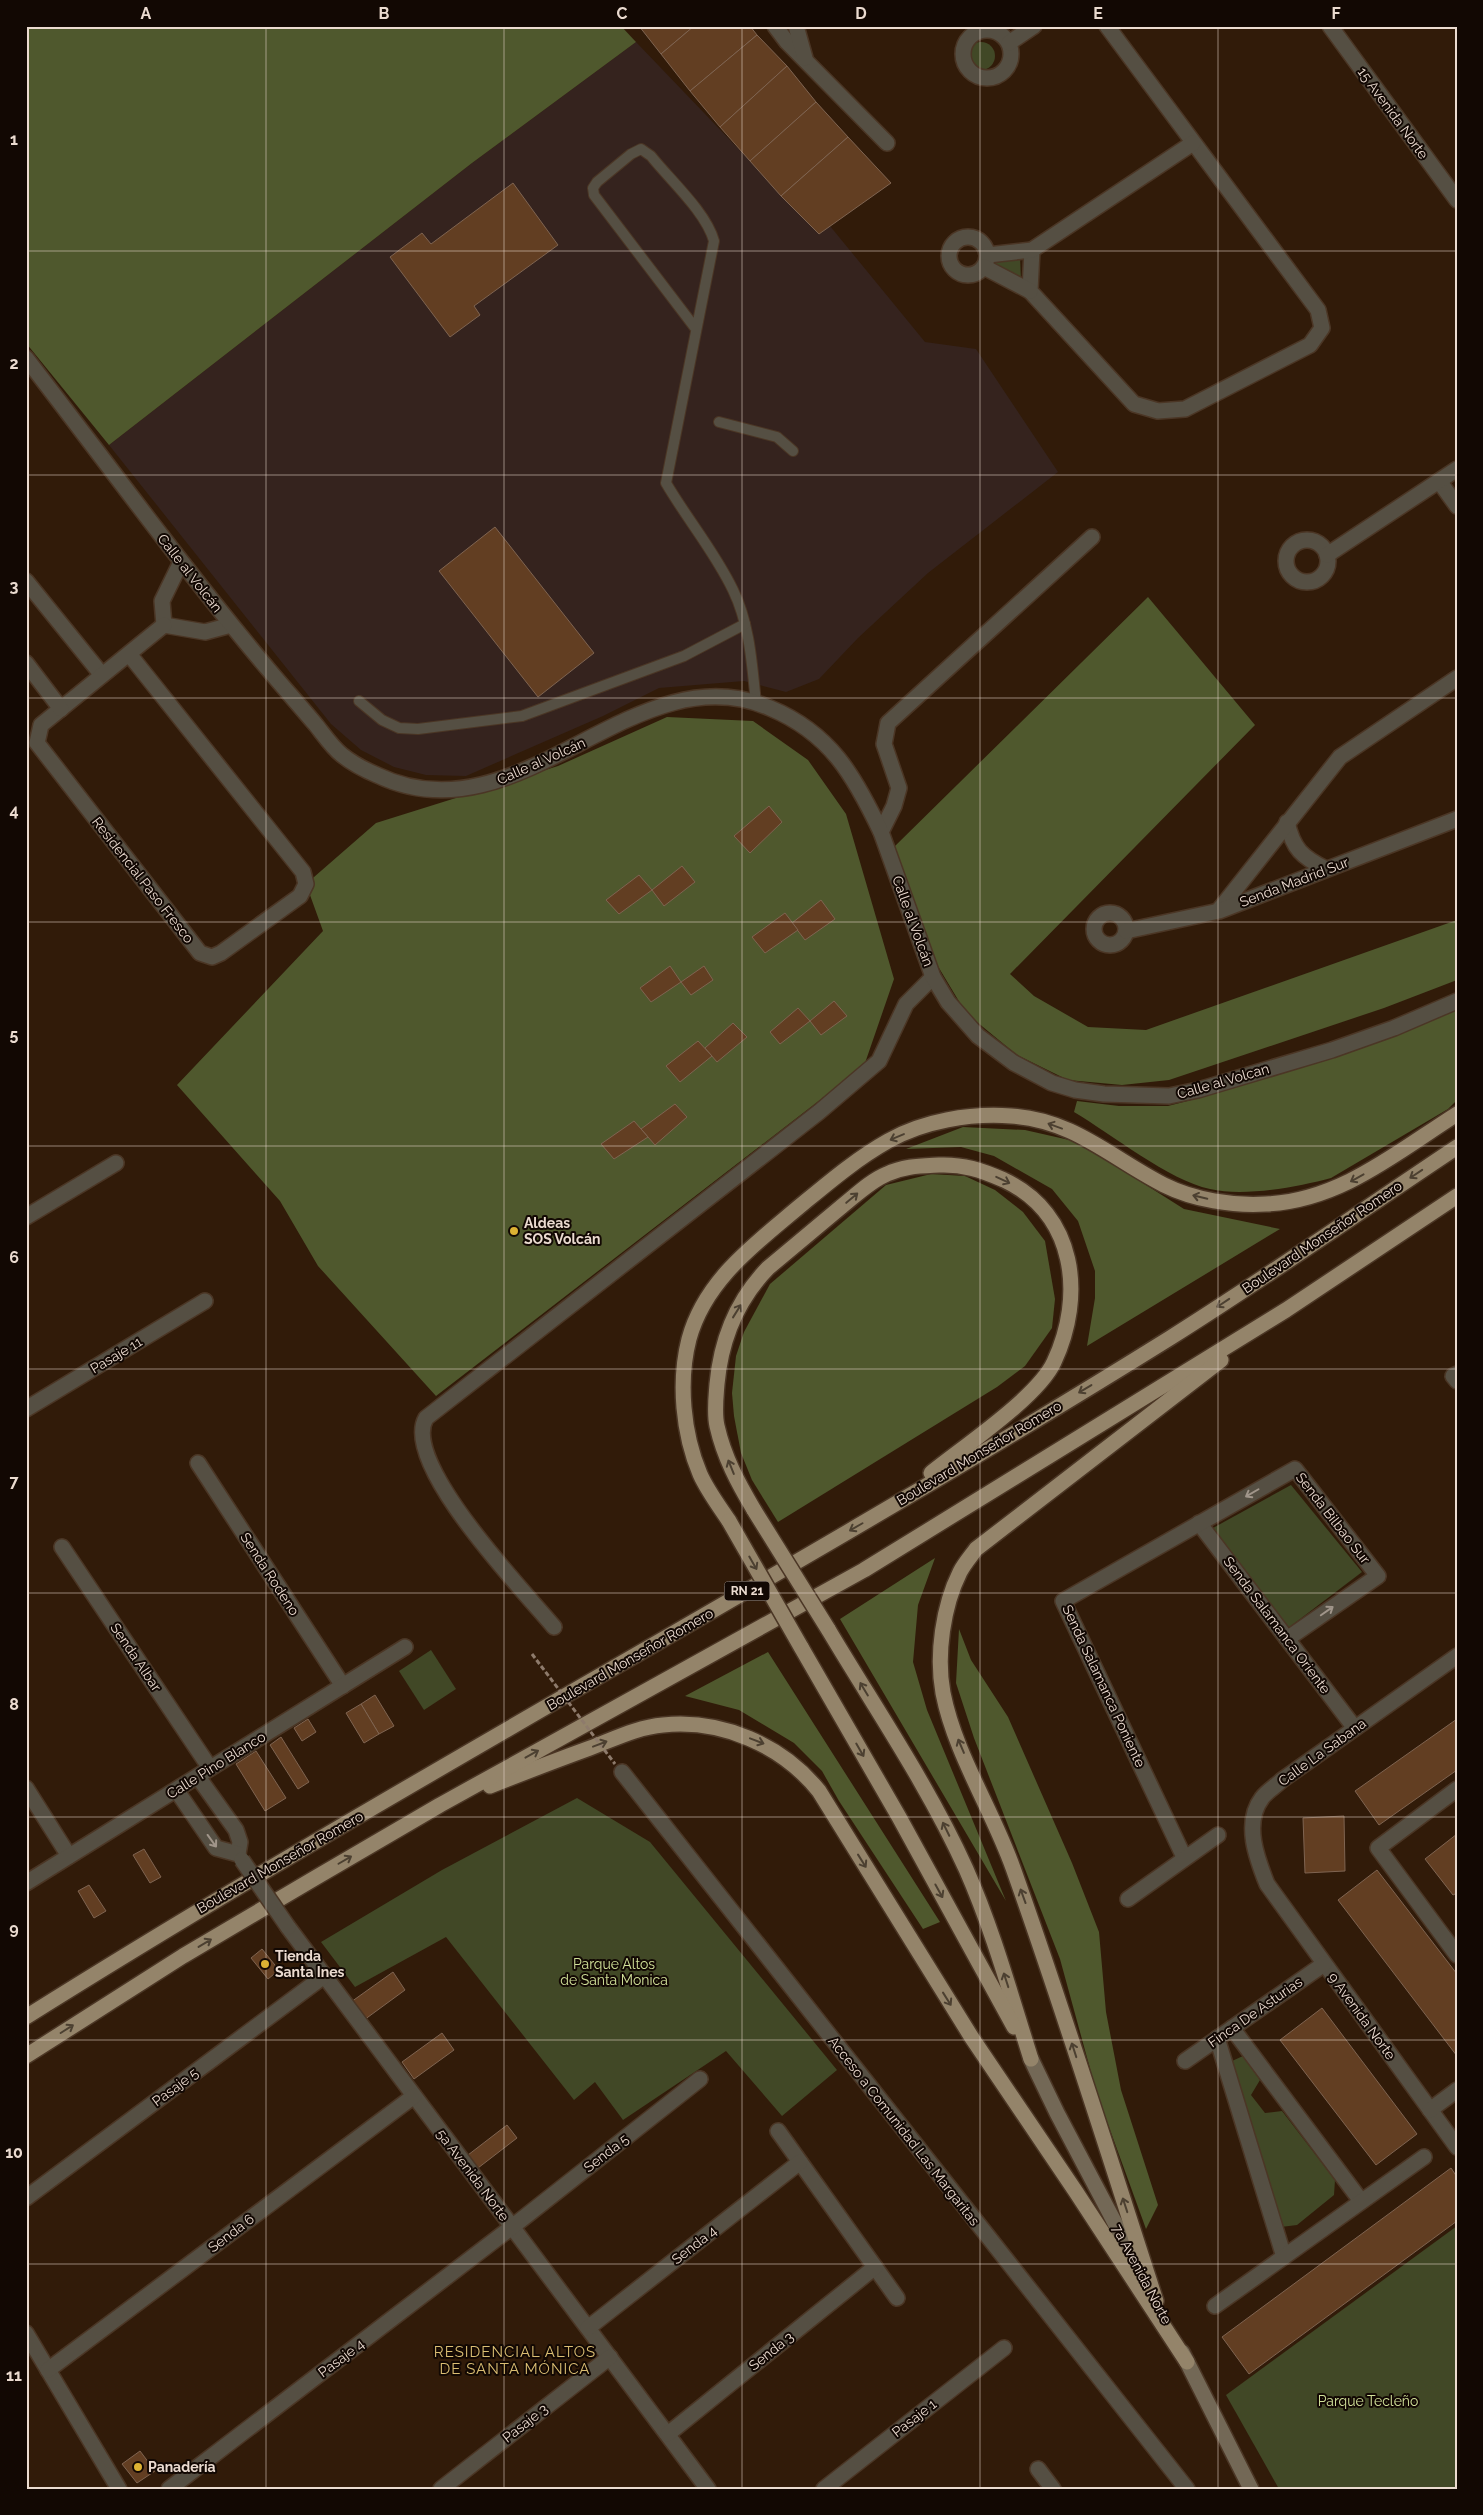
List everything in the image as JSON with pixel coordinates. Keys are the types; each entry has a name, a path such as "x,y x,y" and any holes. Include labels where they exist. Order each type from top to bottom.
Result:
{"highway":[{"path":"1031,2059 899,1817 701,1475 687,1431 684,1381 689,1340 697,1317 712,1291 738,1259 840,1172 889,1140 920,1127 964,1117 1010,1116 1041,1120 1085,1136 1164,1185 1185,1194 1223,1202 1266,1204 1314,1197 1356,1180 1457,1114"},
{"name":"Boulevard Monseñor Romero","path":"26,2017 283,1859 885,1510 1172,1337 1457,1147"},
{"path":"885,1510 1033,1392 1054,1364 1068,1326 1072,1300 1070,1271 1065,1248 1057,1228 1045,1210 1030,1196 1014,1185 980,1169 958,1164 916,1166 884,1174 861,1190 768,1268 757,1279 733,1317 720,1356 716,1396 716,1425 731,1471 939,1815 984,1912 1031,2059"},
{"name":"RN 21","path":"26,2056 191,1951 440,1805 864,1570 1286,1310 1457,1196"},
{"path":"1156,2301 1030,1914 1010,1860 954,1730 943,1693 941,1666 943,1635 949,1601 958,1579 976,1549 1286,1310"},
{"path":"440,1805 621,1736 663,1725 700,1726 717,1729 755,1740 779,1753 805,1775 819,1790 972,2038 1076,2192 1187,2362"}],"main road":[{"name":"7a Avenida Norte","path":"1031,2059 1251,2489"}],"street":[{"path":"775,26 805,60 887,144"},
{"path":"796,26 805,60"},
{"path":"1009,43 1034,26"},
{"path":"1107,26 1318,310 1322,328 1310,345 1184,409 1158,411 1134,404 1030,291 986,261 1032,250 1193,143"},
{"name":"15 Avenida Norte","path":"1330,26 1457,200"},
{"path":"1030,291 1032,250"},
{"name":"Calle al Volcán","path":"26,358 231,625 340,753 378,776 409,787 459,789 506,778 663,704 693,697 717,696 735,697 756,703 795,719 824,742 848,769 881,832 933,978"},
{"path":"1327,555 1457,469"},
{"path":"1439,481 1457,506"},
{"path":"881,832 894,806 899,788 884,744 888,723 1092,537"},
{"path":"181,562 162,601 164,625 205,632 231,625"},
{"path":"26,582 102,675"},
{"name":"Residencial Paso Fresco","path":"129,654 303,872 306,884 300,896 221,953 212,957 200,953 37,743 41,725 164,625"},
{"path":"26,663 61,709"},
{"path":"1219,911 1287,822 1340,757 1457,678"},
{"name":"Senda Madrid Sur","path":"1126,931 1219,911 1457,819"},
{"path":"1287,822 1294,846 1308,860 1326,870"},
{"path":"554,1628 442,1489 433,1472 421,1434 426,1418 708,1201 820,1112 879,1061 906,1004 933,978"},
{"name":"Calle al Volcan","path":"933,978 964,1022 1014,1063 1052,1083 1075,1090 1127,1096 1169,1096 1208,1087 1332,1050 1394,1028 1457,1001"},
{"path":"26,1217 116,1163"},
{"name":"Pasaje 11","path":"26,1409 205,1300"},
{"path":"1457,1374 1454,1376 1457,1381"},
{"name":"Senda Rodeno","path":"198,1463 343,1686"},
{"name":"Senda Bilbao Sur","path":"1199,1523 1295,1469 1378,1576 1287,1640"},
{"name":"Senda Salamanca Oriente","path":"1199,1523 1354,1727"},
{"name":"Senda Salamanca Poniente","path":"1184,1857 1063,1601 1199,1523"},
{"name":"Senda Albar","path":"62,1547 210,1768"},
{"name":"Calle Pino Blanco","path":"26,1883 177,1791 210,1768 405,1647"},
{"name":"Calle La Sabana","path":"1267,1884 1255,1855 1253,1831 1253,1824 1261,1799 1282,1780 1354,1727 1457,1656"},
{"name":"Acceso a Comunidad Las Margaritas","path":"618,1768 1187,2489"},
{"name":"5a Avenida Norte","path":"198,1777 236,1830 240,1842 240,1857 288,1927 708,2489"},
{"path":"26,1788 69,1856"},
{"path":"1457,1789 1378,1848 1457,1955"},
{"path":"177,1791 216,1848 240,1857"},
{"path":"1128,1899 1184,1857 1218,1835"},
{"name":"9 Avenida Norte","path":"1267,1884 1457,2147"},
{"name":"Finca De Asturias","path":"1185,2061 1324,1964"},
{"name":"Pasaje 5","path":"26,2198 324,1976"},
{"path":"1232,2028 1361,2201"},
{"path":"1217,2038 1284,2257"},
{"name":"Senda 5","path":"512,2227 700,2078"},
{"path":"1430,2110 1457,2090"},
{"name":"Senda 6","path":"48,2370 414,2096"},
{"path":"778,2131 897,2298"},
{"path":"1215,2306 1424,2157"},
{"name":"Senda 4","path":"588,2328 800,2162"},
{"name":"Pasaje 4","path":"169,2489 512,2227"},
{"name":"Senda 3","path":"668,2434 875,2267"},
{"path":"26,2333 119,2489"},
{"name":"Pasaje 1","path":"824,2489 1004,2348"},
{"name":"Pasaje 3","path":"441,2489 610,2357"},
{"path":"1038,2469 1052,2488"}],"lane":[{"path":"696,329 594,195 592,188 597,182 631,154 641,149 651,156 711,230 714,241 666,483 718,561 734,592 745,624 756,703"},
{"path":"719,422 777,437 793,451"},
{"path":"359,702 382,720 399,728 418,729 522,716 684,656 745,624"}],"path":[{"path":"532,1654 618,1768"}],"shaded area":[{"path":"636,42 819,233 830,226 925,342 976,349 1058,472 928,573 858,638 819,679 786,692 744,681 659,688 603,716 466,776 426,775 394,767 361,750 331,724 109,445 472,163"}],"green space":[{"path":"26,26 621,26 636,42 472,163 109,445 26,343"},
{"path":"981,42 991,46 995,56 991,66 981,70 971,66 967,56 971,46"},
{"path":"1020,257 1021,280 988,265 991,260"},
{"path":"1148,597 1255,725 1010,974 1034,996 1088,1027 1146,1030 1457,920 1457,980 1384,1008 1169,1080 1122,1085 1068,1080 1017,1055 966,1013 936,963 893,848"},
{"path":"667,717 753,721 808,760 846,814 894,979 864,1066 436,1396 318,1266 280,1201 177,1085 323,931 306,884 376,823 558,766"},
{"path":"1455,1008 1457,1010 1457,1100 1448,1109 1331,1178 1271,1190 1239,1192 1210,1189 1194,1184 1159,1167 1074,1112 1077,1101 1119,1106 1168,1106 1199,1098"},
{"path":"963,1127 1025,1130 1078,1142 1184,1209 1280,1229 1087,1346 1095,1298 1095,1271 1078,1221 1052,1189 994,1156 961,1147 906,1149"},
{"path":"931,1174 965,1176 995,1190 1023,1212 1045,1241 1055,1299 1052,1328 1025,1366 997,1387 778,1522 752,1480 741,1453 734,1416 732,1393 736,1356 744,1332 770,1284 886,1185"},
{"path":"1291,1485 1362,1572 1287,1629 1213,1528"},
{"path":"935,1558 918,1605 913,1662 927,1710 1006,1901 840,1619"},
{"path":"959,1629 971,1660 1008,1717 1072,1863 1099,1932 1106,2012 1121,2090 1158,2205 1146,2229 1097,2094 1060,1959 974,1738 956,1683"},
{"path":"431,1650 456,1689 424,1710 399,1671"},
{"path":"768,1652 940,1922 923,1929 839,1801 822,1771 794,1743 739,1710 685,1696"},
{"name":"Parque Altos de Santa Monica","path":"577,1798 650,1842 837,2070 782,2116 726,2051 623,2120 595,2082 574,2100 446,1937 355,1987 321,1942 442,1870"},
{"path":"1243,2056 1260,2080 1251,2095 1265,2113 1282,2111 1335,2180 1334,2195 1297,2225 1281,2227 1232,2061"},
{"name":"Parque Tecleño","path":"1457,2226 1457,2489 1279,2489 1226,2395"}],"building":[{"path":"639,26 694,26 661,54"},
{"path":"694,26 750,26 757,35 690,91 661,54"},
{"path":"757,35 787,66 720,127 690,91"},
{"path":"787,66 816,102 750,161 720,127"},
{"path":"816,102 848,137 781,196 750,161"},
{"path":"848,137 891,183 819,234 781,196"},
{"path":"513,183 558,245 474,306 480,315 450,337 390,257 422,233 431,244"},
{"path":"495,527 594,653 538,697 439,571"},
{"path":"769,806 782,822 750,853 734,836"},
{"path":"682,866 695,882 664,906 652,890"},
{"path":"639,875 652,890 619,914 606,900"},
{"path":"821,900 835,919 805,940 792,923"},
{"path":"785,913 798,930 765,953 752,937"},
{"path":"670,966 681,982 651,1002 640,988"},
{"path":"704,966 713,980 691,995 681,982"},
{"path":"834,1001 847,1016 821,1035 810,1021"},
{"path":"798,1008 810,1021 780,1044 770,1032"},
{"path":"733,1023 747,1037 717,1062 705,1048"},
{"path":"698,1041 712,1056 680,1082 666,1066"},
{"path":"675,1104 687,1117 655,1145 641,1129"},
{"path":"634,1121 648,1137 614,1159 601,1144"},
{"path":"375,1695 394,1726 379,1734 361,1704"},
{"path":"361,1704 379,1734 364,1743 346,1713"},
{"path":"308,1719 316,1732 302,1741 294,1728"},
{"path":"1457,1719 1457,1770 1379,1825 1355,1791"},
{"path":"281,1737 309,1782 298,1789 270,1745"},
{"path":"256,1751 286,1798 265,1811 236,1764"},
{"path":"1344,1816 1345,1871 1305,1873 1303,1818"},
{"path":"1457,1834 1457,1893 1453,1895 1425,1859"},
{"path":"144,1849 161,1877 150,1883 133,1855"},
{"path":"1377,1870 1457,1974 1457,2056 1338,1900"},
{"path":"89,1885 106,1911 94,1918 78,1891"},
{"name":"Tienda Santa Ines","path":"262,1949 279,1970 268,1979 251,1958"},
{"path":"393,1972 405,1990 364,2020 351,2002"},
{"path":"1322,2008 1417,2134 1376,2165 1280,2040"},
{"path":"442,2033 454,2050 414,2079 402,2062"},
{"path":"507,2125 517,2138 478,2168 468,2155"},
{"path":"1451,2168 1457,2177 1457,2221 1249,2374 1222,2337"},
{"name":"Panadería","path":"140,2451 155,2471 137,2483 122,2464"}],"place":[{"name":"Aldeas SOS Volcán","path":"514,1231"},
{"name":"Tienda Santa Ines","path":"265,1964"},
{"name":"Panadería","path":"138,2467"}],"district":[{"name":"RESIDENCIAL ALTOS DE SANTA MÓNICA","path":"515,2360"}]}
